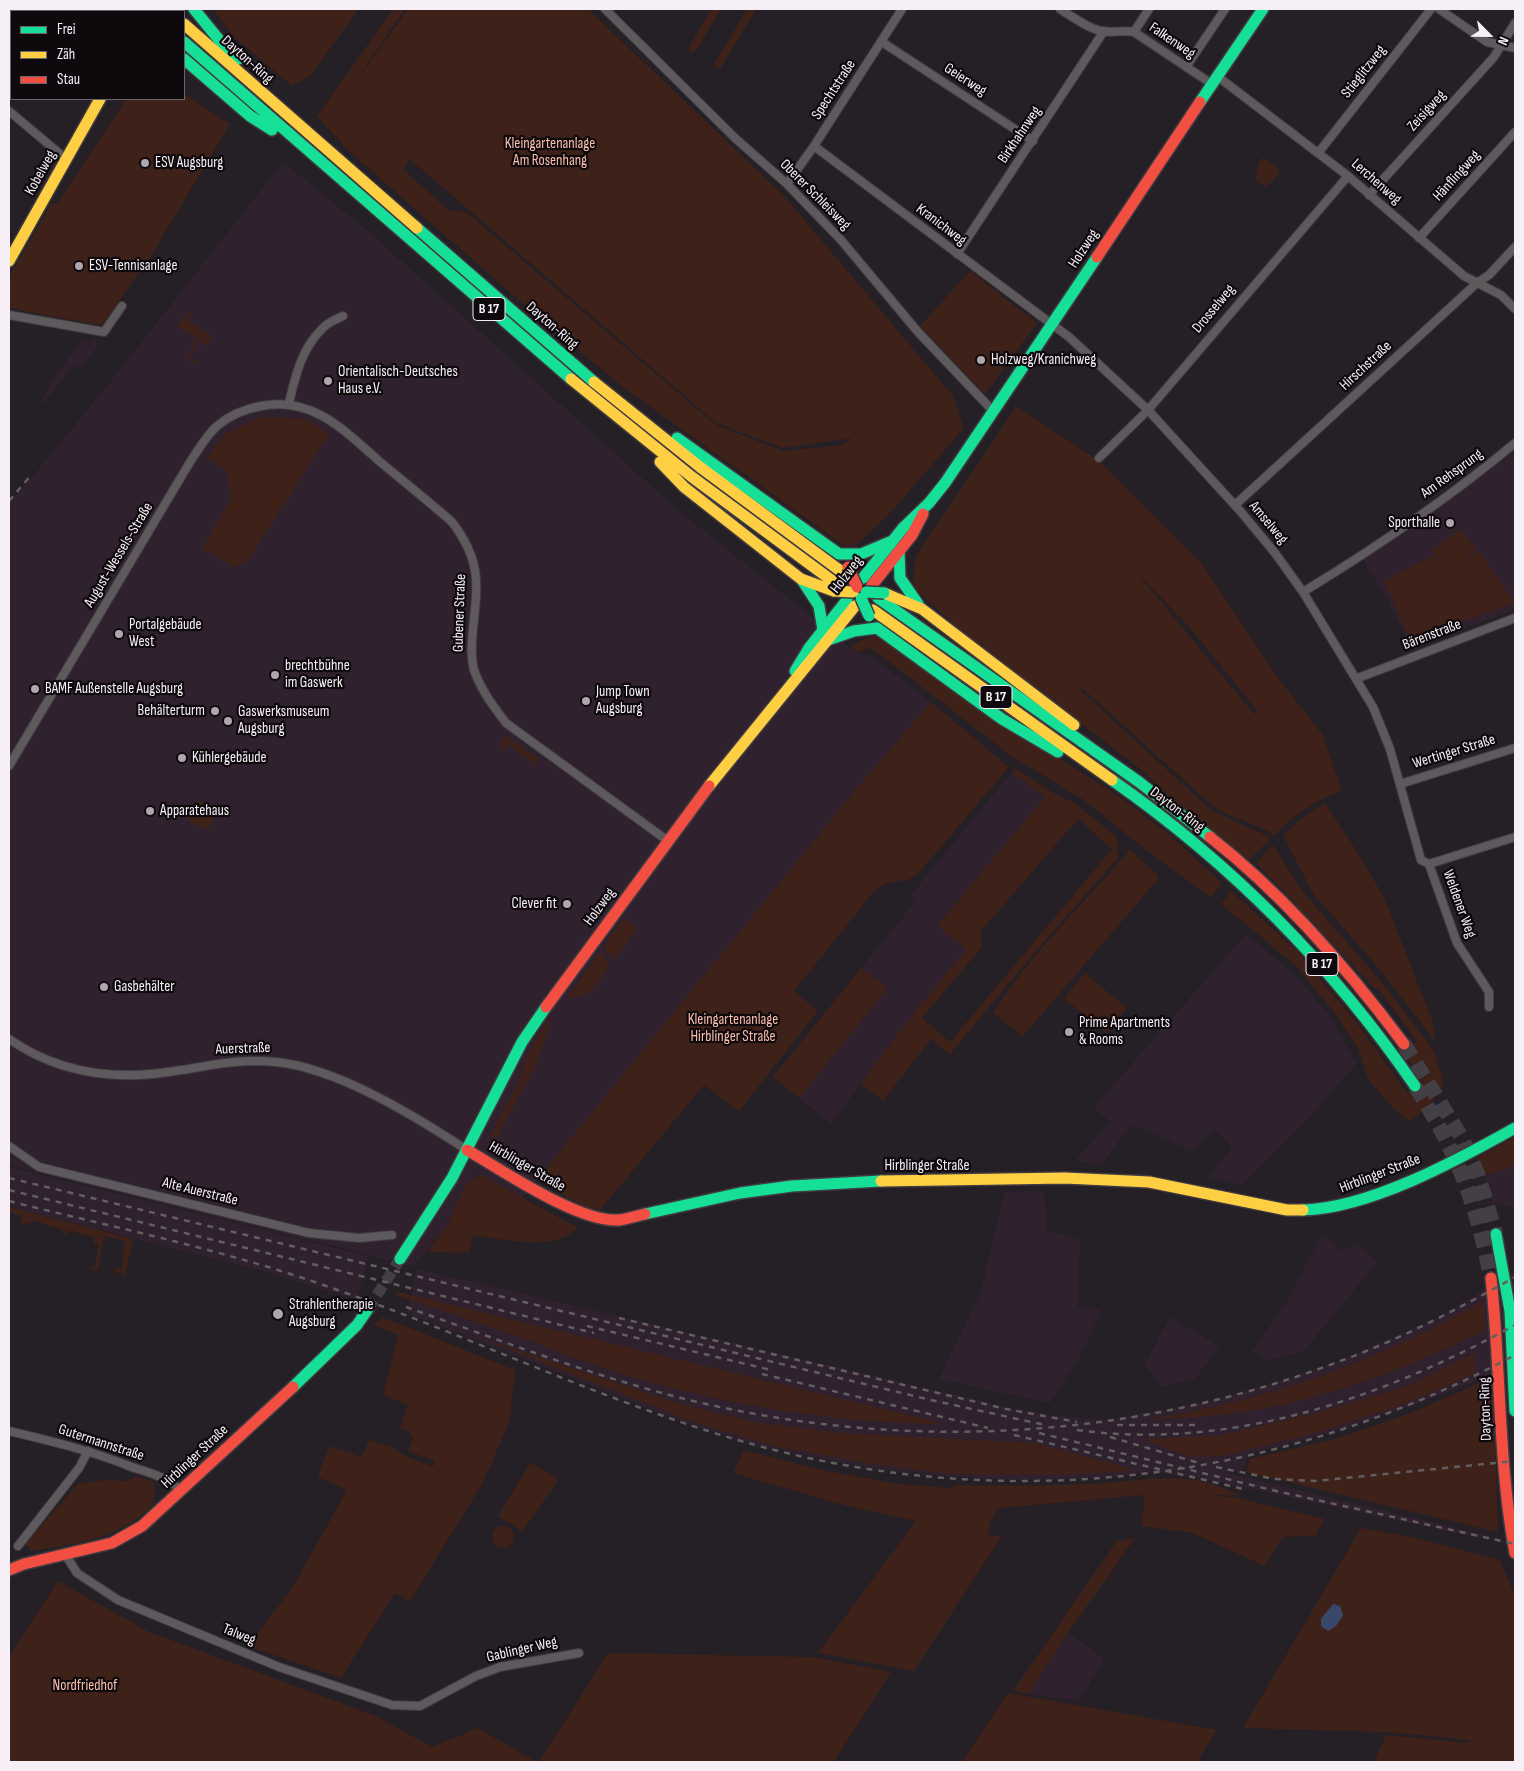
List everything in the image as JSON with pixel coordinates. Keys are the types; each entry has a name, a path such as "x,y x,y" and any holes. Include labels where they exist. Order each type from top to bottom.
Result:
{"main road":[{"path":"181,9 195,11 224,46 274,91 304,130"},
{"name":"Holzweg","path":"467,1150 522,1042 539,1016 668,840 929,503 994,412 1262,9"},
{"name":"Dayton-Ring","path":"185,25 492,294 644,422 755,508 847,571"},
{"name":"Dayton-Ring","path":"185,43 506,324 641,437 836,588"},
{"path":"185,60 250,116 300,144"},
{"name":"Kobelweg","path":"9,261 99,100"},
{"path":"644,422 698,451 839,554 871,613 877,628 1002,719 1068,758 1119,785"},
{"path":"641,437 664,467 684,487 801,579 819,606 825,635 877,628"},
{"path":"839,554 861,554 895,546 902,582 922,609"},
{"path":"801,579 836,588 881,596 899,597 922,609 1069,720 1125,772"},
{"name":"Dayton-Ring","path":"881,596 1125,772 1190,821 1257,878 1339,963 1404,1044"},
{"name":"Dayton-Ring","path":"871,613 1119,785 1212,856 1290,930 1356,1005 1393,1053 1415,1086"},
{"name":"Hirblinger Straße","path":"400,1259 430,1215 467,1150 557,1203 591,1215 616,1220 740,1193 802,1185 1074,1178 1149,1182 1287,1210 1303,1211 1326,1209 1364,1199 1461,1158 1515,1128"},
{"name":"Dayton-Ring","path":"1496,1234 1510,1311 1515,1411"},
{"name":"Dayton-Ring","path":"1491,1278 1499,1348 1503,1473 1515,1553"},
{"name":"Hirblinger Straße","path":"9,1570 112,1543 142,1526 337,1346 368,1309"}],"street":[{"name":"Oberer Schleisweg","path":"605,9 740,142 787,184 841,240 918,332 994,412"},
{"name":"Spechtstraße","path":"787,184 814,146 902,9"},
{"name":"Falkenweg","path":"1060,9 1089,26 1104,32 1122,30 1134,32 1186,67 1214,80"},
{"path":"1134,32 1149,9"},
{"path":"1186,67 1225,9"},
{"name":"Stieglitzweg","path":"1318,152 1431,9"},
{"path":"1440,9 1487,42 1515,48"},
{"name":"Zeisigweg","path":"1370,195 1494,57 1515,23"},
{"name":"Birkhahnweg","path":"957,254 1104,32"},
{"name":"Geierweg","path":"882,42 1033,141"},
{"name":"Lerchenweg","path":"1214,80 1318,152 1464,276 1501,295 1515,309"},
{"path":"9,111 66,159"},
{"name":"Hänflingweg","path":"1419,238 1515,132"},
{"name":"Kranichweg","path":"814,146 1052,325"},
{"name":"Drosselweg","path":"1099,458 1148,410 1348,176"},
{"name":"Hirschstraße","path":"1235,505 1477,283 1489,275 1515,247"},
{"path":"9,315 104,332 122,306"},
{"path":"289,403 297,372 314,338 324,326 343,316"},
{"name":"Amselweg","path":"1052,325 1110,373 1148,410 1235,505 1275,552 1358,678 1380,724 1400,784"},
{"name":"August-Wessels-Straße","path":"9,766 190,462 209,435 224,420 242,411 265,405 289,403"},
{"name":"Gubener Straße","path":"289,403 306,408 339,426 452,522 458,530 473,556 477,575 471,643 474,670 488,700 506,723 668,840"},
{"name":"Am Rehsprung","path":"1303,592 1357,559 1479,473 1515,443"},
{"name":"Bärenstraße","path":"1358,678 1515,618"},
{"name":"Wertinger Straße","path":"1400,784 1515,748"},
{"name":"Weldener Weg","path":"1400,784 1421,860 1429,864 1457,943 1489,992 1489,1007"},
{"path":"1429,864 1515,837"},
{"name":"Auerstraße","path":"9,1039 28,1051 55,1063 72,1069 108,1075 151,1075 242,1060 279,1062 298,1066 357,1088 445,1135 467,1150"},
{"name":"Alte Auerstraße","path":"9,1146 39,1167 309,1233 359,1238 392,1236"},
{"name":"Gutermannstraße","path":"9,1431 88,1451 163,1478 174,1483 180,1490"},
{"path":"18,1546 79,1468 88,1451"},
{"name":"Talweg","path":"65,1554 77,1573 118,1600 149,1614 279,1667 392,1705 420,1706"},
{"name":"Gablinger Weg","path":"420,1706 476,1676 500,1667 579,1653"}],"shaded area":[{"path":"283,162 367,230 679,511 856,652 872,657 931,702 858,787 522,1199 481,1175 466,1184 448,1224 413,1266 9,1165 9,502 24,487 115,376"},
{"path":"93,339 99,344 80,369 74,365 44,403 41,401 49,385 82,340 88,345"},
{"path":"1515,450 1515,609 1412,648 1383,592 1363,560"},
{"path":"1012,772 1046,797 937,925 966,949 899,1032 831,1124 799,1098 888,988 861,968 916,901 910,896"},
{"path":"1246,934 1291,971 1332,1019 1356,1064 1299,1129 1241,1186 1208,1178 1232,1147 1214,1130 1192,1151 1131,1124 1101,1166 1075,1161 1110,1122 1094,1107"},
{"path":"1515,1137 1515,1208 1493,1203 1477,1158"},
{"path":"9,1167 368,1256 364,1277 355,1299 255,1269 9,1207"},
{"path":"1044,1191 1047,1230 1080,1240 1077,1306 1102,1310 1080,1356 1050,1403 939,1379 981,1291 1005,1192"},
{"path":"1322,1234 1341,1250 1356,1244 1378,1261 1304,1351 1268,1360 1252,1352 1287,1301"},
{"path":"417,1269 1007,1407 1047,1415 1105,1420 1209,1401 1292,1377 1346,1358 1439,1317 1515,1271 1515,1360 1476,1381 1411,1406 1328,1433 1248,1454 1243,1472 1227,1473 1493,1537 1493,1541 1204,1479 1152,1472 1119,1476 1044,1480 976,1478 884,1470 798,1454 740,1440 674,1418 405,1312 409,1306"},
{"path":"1170,1317 1219,1346 1195,1379 1162,1387 1145,1364"},
{"path":"1068,1633 1104,1658 1080,1701 1028,1694"}],"green space":[{"path":"213,9 359,9 310,76 292,86 232,35"},
{"name":"Kleingartenanlage Am Rosenhang","path":"393,9 405,9 337,108 408,9 588,9 785,197 953,396 964,428 890,513 856,545 845,546 624,388 513,295 349,151 317,116","holes":["410,159 716,423 783,448 852,438 842,445 783,451 716,425 466,212 448,210 403,169"]},
{"path":"711,9 721,9 696,51 690,52 689,47"},
{"path":"747,9 756,9 721,68 716,68 714,64"},
{"path":"185,95 230,124 151,256 103,324 93,324 9,308 9,277 52,203 58,203 126,100 185,100"},
{"path":"1263,157 1280,170 1272,182 1265,187 1256,180 1258,164"},
{"name":"Holzweg/Kranichweg","path":"970,271 1037,323 985,394 920,326"},
{"path":"188,312 192,314 188,320 210,336 215,332 207,345 199,341 189,357 197,362 195,364 186,358 197,338 179,327 175,329"},
{"path":"1016,407 1098,460 1201,563 1272,670 1322,734 1342,791 1306,809 1275,835 1214,807 1082,688 1080,690 1211,810 1271,838 1249,860 1172,799 1143,771 960,630 916,590 913,580 916,556","holes":["1133,568 1189,627 1258,711 1254,714"]},
{"path":"261,417 294,418 310,421 329,434 248,560 234,567 202,548 231,499 227,471 207,458 225,434"},
{"path":"1461,529 1477,550 1451,570 1479,551 1515,603 1410,640 1384,581 1433,556 1447,572 1432,550"},
{"path":"878,636 982,711 1113,792 1172,837 1222,883 1211,897 1156,858 1084,800 1013,757 871,648 856,652 851,646 867,638"},
{"name":"Kleingartenanlage Hirblinger Straße","path":"931,702 1009,767 918,874 876,889 794,991 818,1011 739,1111 704,1085 600,1210 581,1205 537,1180 858,787"},
{"path":"507,736 537,758 536,764 531,771 534,763 507,744 502,752 499,748 503,738"},
{"path":"1015,768 1057,795 1073,802 1117,837 1118,858 1043,943 950,1054 931,1039 883,1101 861,1084 899,1032 966,949 937,926 1045,797 1012,772","holes":["1078,819 1112,849 950,1042 922,1018 982,947 981,931"]},
{"path":"199,801 211,807 208,812 214,820 208,829 202,829 187,819 190,808"},
{"path":"1325,803 1384,897 1432,1020 1436,1042 1373,961 1314,895 1283,835 1305,816"},
{"path":"1273,845 1304,893 1389,991 1434,1051 1444,1084 1432,1102 1410,1122 1395,1110 1368,1079 1358,1048 1333,1011 1295,965 1221,904 1231,891 1297,951 1354,1019 1408,1094 1424,1083 1402,1051 1417,1041 1378,989 1375,989 1256,863"},
{"path":"1130,850 1160,877 1023,1036 993,1013 1041,949"},
{"path":"624,918 637,928 614,960 604,946"},
{"path":"601,951 609,966 589,994 567,998"},
{"path":"861,968 888,988 799,1098 773,1077"},
{"path":"1085,973 1127,1008 1106,1033 1064,998"},
{"path":"553,1016 535,1067 496,1140 490,1135 517,1086 525,1061 538,1035"},
{"path":"1515,1137 1515,1164 1506,1169 1485,1174 1477,1158"},
{"path":"481,1175 578,1228 556,1240 543,1242 513,1241 473,1235 469,1253 427,1252 448,1224 466,1184"},
{"path":"9,1207 133,1239 125,1276 116,1271 112,1277 114,1269 121,1269 125,1241 104,1236 98,1270 87,1267 94,1267 99,1245 93,1243 94,1237 68,1230 66,1236 61,1229 34,1221 27,1224 20,1223 21,1216 9,1212"},
{"path":"398,1292 943,1424 863,1420 784,1411 667,1387 599,1366 396,1295"},
{"path":"1483,1301 1486,1330 1445,1349 1363,1382 1321,1395 1236,1413 1192,1418 1147,1419 1191,1412 1234,1402 1320,1376 1404,1342"},
{"path":"382,1317 515,1370 510,1419 481,1486 410,1601 395,1593 341,1678 248,1646 292,1588 347,1490 318,1477 329,1446 362,1457 369,1440 393,1448 402,1454 433,1467 435,1461 408,1451 413,1438 408,1431 400,1429 408,1405 383,1395 398,1335 374,1325"},
{"path":"472,1335 681,1404 754,1422 841,1433 1034,1443 1129,1468 1133,1471 1060,1475 951,1474 873,1464 774,1446 696,1423"},
{"path":"1474,1353 1475,1373 1405,1404 1316,1433 1221,1456 1191,1457 1142,1439 1217,1436 1321,1412 1409,1385"},
{"path":"1493,1377 1498,1532 1246,1472 1250,1459 1331,1440 1411,1413"},
{"path":"744,1450 822,1470 898,1484 951,1488 957,1485 1054,1485 1163,1478 1200,1481 1219,1486 1239,1495 1208,1495 1238,1498 1325,1519 1315,1536 1283,1537 1264,1566 1193,1533 1141,1526 1145,1495 998,1508 991,1520 988,1535 1002,1536 914,1671 818,1653 916,1521 847,1506 733,1473"},
{"path":"530,1463 559,1479 523,1531 498,1516"},
{"path":"136,1476 154,1482 154,1500 148,1510 128,1524 102,1536 74,1544 31,1551 25,1544 78,1484 105,1480 129,1481"},
{"path":"503,1526 511,1529 514,1537 511,1545 503,1548 495,1545 492,1537 495,1529"},
{"path":"1361,1528 1416,1538 1500,1560 1515,1596 1515,1762 1374,1762 1386,1735 1468,1743 1470,1740 1387,1732 1243,1728"},
{"path":"1135,1538 1068,1633 1028,1694 1013,1691 1116,1542"},
{"name":"Nordfriedhof","path":"58,1581 149,1632 376,1716 432,1747 478,1728 537,1762 9,1762 9,1657"},
{"path":"608,1653 814,1657 891,1672 834,1762 539,1762"},
{"path":"1008,1693 1217,1730 1197,1762 962,1762"}],"water":[{"path":"1333,1604 1340,1606 1343,1615 1336,1626 1328,1631 1321,1626 1321,1619"}],"tunnel":[{"path":"1404,1044 1462,1138 1477,1172 1496,1234"},
{"path":"1415,1086 1430,1110 1454,1156 1463,1178 1479,1225 1491,1278"},
{"path":"368,1309 400,1259"}],"railway":[{"path":"9,501 32,474"},
{"path":"9,1178 931,1400 1045,1425"},
{"path":"9,1190 594,1333"},
{"path":"9,1201 170,1240 290,1274 423,1322 610,1397 705,1430 808,1458 912,1475 1015,1481 1118,1476 1220,1462 1321,1436 1419,1401 1515,1355"},
{"path":"406,1307 542,1356 646,1389 764,1415 847,1427 931,1432 1015,1430 1099,1422 1181,1408 1263,1387 1343,1360 1387,1342 1452,1311 1515,1277"},
{"path":"619,1318 1006,1409 1077,1422"},
{"path":"1077,1430 1135,1435 1192,1433 1248,1425 1304,1413 1359,1396 1412,1375 1515,1325"},
{"path":"587,1326 771,1370"},
{"path":"762,1374 988,1428"},
{"path":"1117,1425 1197,1425"},
{"path":"1039,1433 1276,1491 1515,1544"},
{"path":"1014,1435 1243,1489"},
{"path":"1110,1437 1199,1463"},
{"path":"1216,1467 1274,1479 1315,1481 1515,1461"}],"traffic: fast":[{"path":"194,9 224,46 239,59"},
{"path":"1200,102 1263,9"},
{"path":"185,43 571,379"},
{"path":"185,60 250,116 272,130"},
{"path":"417,228 594,382"},
{"path":"863,578 903,528 929,503 945,483 1097,257"},
{"path":"677,438 839,554 861,554 892,541"},
{"path":"899,551 900,578 918,604"},
{"path":"802,580 819,606 823,630"},
{"path":"866,592 884,593"},
{"path":"861,598 869,616"},
{"path":"878,598 1139,782 1210,837"},
{"path":"795,671 809,648 847,600"},
{"path":"828,640 854,631 877,628 1002,719 1058,752"},
{"path":"1112,780 1198,846 1277,919 1350,999 1415,1086"},
{"path":"400,1259 452,1178 522,1042 546,1007"},
{"path":"1303,1210 1329,1207 1384,1192 1440,1168 1515,1128"},
{"path":"645,1214 740,1193 792,1186 881,1181"},
{"path":"1496,1234 1510,1311 1515,1411"},
{"path":"293,1387 357,1325 368,1309"}],"traffic: slow":[{"path":"185,25 417,228"},
{"path":"9,261 99,100"},
{"path":"571,379 692,477 838,585"},
{"path":"594,382 700,467 846,575"},
{"path":"660,462 684,487 801,579 834,591"},
{"path":"834,591 853,592"},
{"path":"884,593 922,609 1074,725"},
{"path":"709,786 855,606"},
{"path":"873,610 1112,780"},
{"path":"881,1181 1065,1178 1149,1182 1287,1210 1303,1210"}],"traffic: jam":[{"path":"1097,257 1200,102"},
{"path":"872,585 912,535 923,514"},
{"path":"848,567 857,587"},
{"path":"546,1007 709,786"},
{"path":"1210,837 1264,883 1314,934 1404,1044"},
{"path":"467,1150 541,1194 583,1213 602,1219 619,1220 645,1214"},
{"path":"1491,1278 1505,1485 1515,1553"},
{"path":"9,1570 24,1564 112,1543 142,1526 293,1387"}],"place":[{"name":"ESV Augsburg","path":"145,163"},
{"name":"ESV-Tennisanlage","path":"79,266"},
{"name":"Holzweg/Kranichweg","path":"981,360"},
{"name":"Orientalisch-Deutsches Haus e.V.","path":"328,381"},
{"name":"Sporthalle","path":"1450,523"},
{"name":"Portalgebäude West","path":"119,634"},
{"name":"brechtbühne im Gaswerk","path":"275,675"},
{"name":"BAMF Außenstelle Augsburg","path":"35,689"},
{"name":"Jump Town Augsburg","path":"586,701"},
{"name":"Behälterturm","path":"215,711"},
{"name":"Gaswerksmuseum Augsburg","path":"228,721"},
{"name":"Kühlergebäude","path":"182,758"},
{"name":"Apparatehaus","path":"150,811"},
{"name":"Clever fit","path":"567,904"},
{"name":"Gasbehälter","path":"104,987"},
{"name":"Prime Apartments & Rooms","path":"1069,1032"},
{"name":"Strahlentherapie Augsburg","path":"278,1314"}]}
